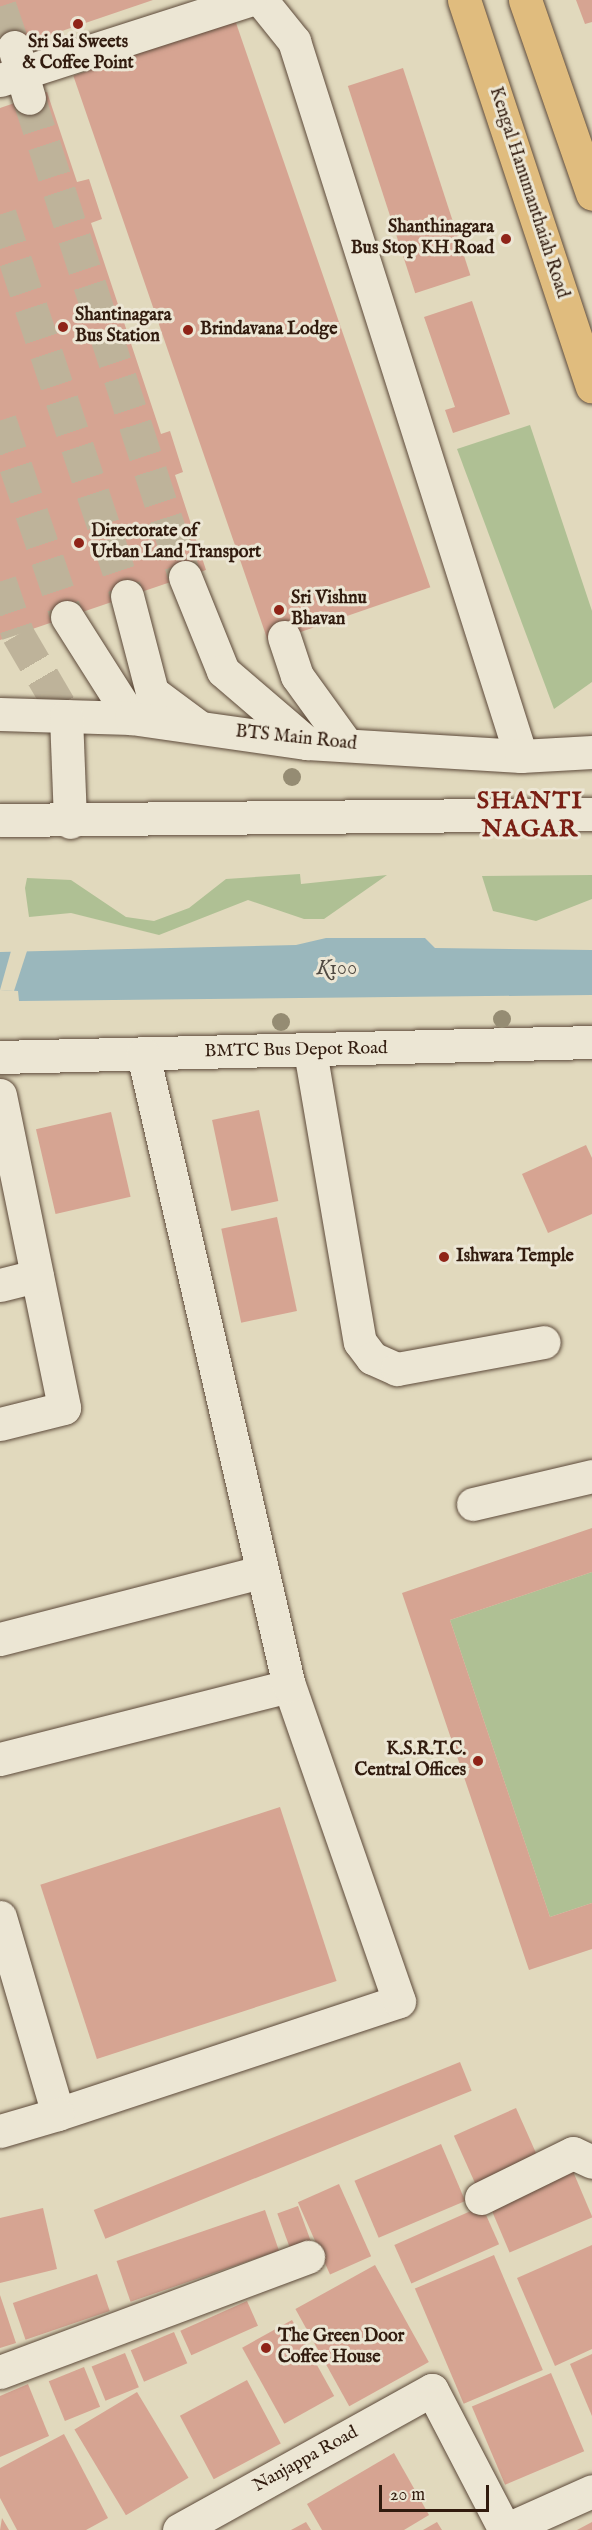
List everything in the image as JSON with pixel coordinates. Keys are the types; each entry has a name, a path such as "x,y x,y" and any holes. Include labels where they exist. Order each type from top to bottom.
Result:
{"main road":[{"name":"Kengal Hanumanthaiah Road","path":"464,0 592,386"},
{"path":"525,0 592,194"}],"street":[{"path":"16,75 249,0"},
{"path":"261,0 294,41 520,756"},
{"path":"185,577 223,671 307,743"},
{"path":"127,596 152,692 199,727"},
{"path":"68,617 131,718"},
{"path":"284,637 297,676 347,745"},
{"name":"BTS Main Road","path":"0,714 131,718 307,743 520,756 592,752"},
{"path":"66,716 70,822"},
{"path":"0,820 70,822 592,814"},
{"name":"BMTC Bus Depot Road","path":"0,1057 310,1051 592,1042"},
{"path":"310,1051 360,1342 372,1358 397,1369 544,1342"},
{"path":"0,2131 58,2114 399,2001 289,1686 143,1054"},
{"path":"0,1095 64,1408 0,1424"},
{"path":"0,1285 37,1276"},
{"path":"473,1504 592,1476"},
{"path":"0,1639 261,1572"},
{"path":"0,1759 289,1686"},
{"path":"0,1917 58,2114"},
{"path":"481,2198 573,2153 592,2162"},
{"path":"0,2372 309,2257"},
{"name":"Nanjappa Road","path":"179,2530 432,2390 505,2530"},
{"path":"505,2530 592,2491"}],"green space":[{"path":"530,425 592,611 592,682 554,709 457,449"},
{"path":"300,874 301,884 387,875 324,919 304,919 248,900 159,935 71,913 29,917 25,888 27,878 71,880 126,917 154,921 189,908 226,879"},
{"path":"592,875 592,899 536,921 493,911 482,876"},
{"path":"592,1572 592,1903 550,1917 450,1620"}],"water":[{"name":"K100","path":"326,938 425,938 435,948 592,950 592,995 19,1001 18,991 0,990 0,952 296,945"}],"pier":[{"path":"11,951 27,951 14,991 0,990"}],"building":[{"path":"0,0 153,0 0,52"},
{"path":"576,0 592,0 592,22 585,24"},
{"path":"235,20 430,587 269,643 73,76"},
{"path":"403,68 470,275 415,293 348,86"},
{"name":"Shantinagara Bus Station","path":"47,92 77,182 89,179 102,219 91,223 161,434 170,431 183,472 175,475 206,570 0,640 0,108"},
{"path":"472,301 510,414 453,433 445,410 455,407 424,317"},
{"path":"259,1110 278,1201 231,1211 212,1120"},
{"path":"111,1112 131,1197 56,1214 36,1129"},
{"path":"586,1145 592,1158 592,1214 548,1233 522,1174"},
{"path":"277,1217 297,1311 241,1323 221,1229"},
{"name":"K.S.R.T.C. Central Offices","path":"592,1528 592,1572 450,1620 550,1917 592,1903 592,1949 529,1970 402,1593"},
{"path":"280,1807 337,1981 97,2059 40,1885"},
{"path":"460,2062 472,2091 105,2239 94,2210"},
{"path":"516,2108 540,2162 478,2190 454,2136"},
{"path":"441,2144 465,2201 379,2238 354,2181"},
{"path":"569,2162 592,2217 510,2252 486,2197"},
{"path":"339,2184 371,2256 330,2274 298,2202"},
{"path":"298,2206 311,2241 290,2248 277,2214"},
{"path":"482,2206 499,2244 411,2283 394,2245"},
{"path":"43,2208 57,2269 0,2283 0,2218"},
{"path":"265,2210 279,2251 131,2302 117,2261"},
{"path":"592,2245 592,2349 555,2366 517,2278"},
{"path":"494,2255 543,2370 464,2404 415,2289"},
{"path":"375,2265 429,2362 349,2406 295,2309"},
{"path":"97,2274 110,2311 26,2340 13,2303"},
{"path":"0,2295 16,2343 0,2348"},
{"path":"247,2301 258,2326 191,2355 180,2331"},
{"path":"292,2320 334,2396 284,2424 242,2348"},
{"path":"174,2332 187,2363 144,2382 131,2350"},
{"path":"125,2353 139,2387 105,2401 92,2366"},
{"path":"592,2354 592,2416 570,2364"},
{"path":"84,2367 100,2407 65,2421 49,2381"},
{"path":"551,2373 584,2451 505,2485 472,2407"},
{"path":"247,2380 281,2444 214,2479 180,2416"},
{"path":"28,2384 49,2436 0,2457 0,2396"},
{"path":"137,2392 189,2478 126,2515 74,2430"},
{"path":"64,2434 108,2518 86,2530 17,2530 0,2498 0,2468"},
{"path":"394,2453 429,2515 404,2530 322,2530 307,2504"},
{"path":"2,2518 9,2530 0,2530"},
{"path":"306,2522 311,2530 291,2530"},
{"path":"437,2522 442,2530 423,2530"},
{"path":"592,2522 592,2530 577,2530"}],"tunnel":[{"path":"0,6 14,47"},
{"path":"29,98 185,577"},
{"path":"0,214 127,596"},
{"path":"0,420 67,617"},
{"path":"0,581 18,634 66,716"}],"place":[{"name":"Sri Sai Sweets & Coffee Point","path":"78,24"},
{"name":"Shanthinagara Bus Stop KH Road","path":"506,239"},
{"name":"Shantinagara Bus Station","path":"63,327"},
{"name":"Brindavana Lodge","path":"188,330"},
{"name":"Directorate of Urban Land Transport","path":"79,543"},
{"name":"Sri Vishnu Bhavan","path":"279,610"},
{"name":"Ishwara Temple","path":"444,1257"},
{"name":"K.S.R.T.C. Central Offices","path":"478,1761"},
{"name":"The Green Door Coffee House","path":"266,2348"}],"district":[{"name":"SHANTI NAGAR","path":"530,816"}]}
